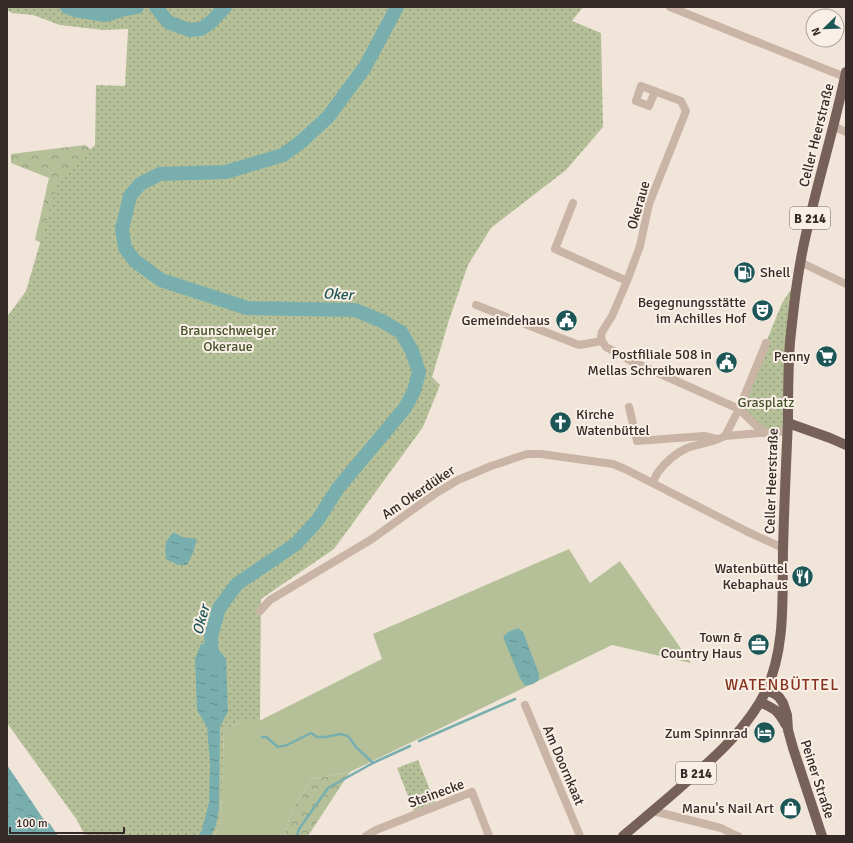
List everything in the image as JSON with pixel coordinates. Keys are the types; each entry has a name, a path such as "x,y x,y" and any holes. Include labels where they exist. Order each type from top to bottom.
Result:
{"main road":[{"name":"Celler Heerstraße","path":"623,836 728,744 744,725 760,702 775,666 782,624 790,342 794,304 800,262 807,230 845,74"},
{"path":"787,427 830,438 846,445"},
{"name":"Peiner Straße","path":"766,690 779,697 783,703 787,715 788,730 793,748 822,836"},
{"name":"Peiner Straße","path":"760,702 775,709 788,730"}],"street":[{"path":"670,7 845,74"},
{"name":"Okeraue","path":"602,341 602,332 612,316 640,246 649,204 686,111 681,101 655,91"},
{"path":"833,126 846,132"},
{"path":"573,203 555,249 627,281"},
{"path":"800,262 846,284"},
{"path":"476,305 579,345 602,341 606,347 631,361 739,409 764,434"},
{"path":"723,438 739,409 766,342"},
{"path":"628,407 638,441 704,436 723,438"},
{"path":"653,483 658,472 676,455 687,448 723,438 764,434 787,427"},
{"name":"Am Okerdüker","path":"260,611 270,600 372,539 422,503 458,480 491,466 527,454 541,454 613,464 783,548"},
{"name":"Am Doornkaat","path":"525,705 580,836"},
{"name":"Steinecke","path":"366,836 376,830 472,792 489,836"},
{"path":"653,811 721,828 738,836"}],"green space":[{"name":"Braunschweiger Okeraue","path":"7,7 583,7 572,21 601,33 603,127 566,170 491,228 468,265 449,320 432,377 440,385 423,427 334,549 261,599 260,720 244,720 224,731 221,820 214,836 85,836 77,820 7,723 7,317 26,291 59,178 95,145 96,85 125,86 128,29 103,30 60,25 33,15 12,13 7,10"},
{"path":"85,145 101,157 55,249 35,240 49,178 11,163 11,154"},
{"name":"Grasplatz","path":"798,279 787,431 764,433 739,409 782,303"},
{"path":"569,549 590,583 620,561 691,663 612,645 350,772 312,779 291,811 284,836 214,836 221,820 224,731 244,720 261,720 382,659 373,634"},
{"path":"418,760 435,802 414,811 397,768"},
{"path":"350,772 308,836 284,836 291,811 312,779"}],"water":[{"path":"174,532 182,537 197,539 193,553 187,565 178,565 166,559 166,544 168,538"},
{"path":"518,628 523,632 539,674 539,680 533,684 525,686 520,678 503,637 508,632"},
{"path":"201,644 215,645 226,659 228,711 220,727 219,808 216,825 211,836 198,836 202,830 209,802 210,764 207,727 197,710 195,659"},
{"path":"7,765 44,820 50,824 58,836 7,836"}],"waterway":[{"name":"Oker","path":"67,7 75,10 106,15 124,9 137,7"},
{"name":"Oker","path":"156,7 168,22 189,30 201,29 211,22 225,7"},
{"name":"Oker","path":"212,663 211,636 219,608 237,584 296,544 317,521 338,488 405,408 414,391 419,372 412,351 401,332 382,321 355,310 247,308 161,280 135,261 125,248 122,229 130,196 140,184 160,174 226,172 283,155 302,141 328,117 365,67 397,7"},
{"path":"419,741 515,699"},
{"path":"262,737 266,737 278,747 287,745 311,733 317,737 340,734 348,736 356,747 373,763"},
{"path":"297,836 299,829 328,788 373,763 410,746"}],"place":[{"name":"Shell","path":"744,272"},
{"name":"Begegnungsstätte im Achilles Hof","path":"762,310"},
{"name":"Gemeindehaus","path":"566,320"},
{"name":"Penny","path":"826,356"},
{"name":"Postfiliale 508 in Mellas Schreibwaren","path":"727,362"},
{"name":"Kirche Watenbüttel","path":"560,422"},
{"name":"Watenbüttel Kebaphaus","path":"803,576"},
{"name":"Town & Country Haus","path":"758,645"},
{"name":"Zum Spinnrad","path":"764,733"},
{"name":"Manu's Nail Art","path":"790,808"}],"district":[{"name":"WATENBÜTTEL","path":"782,684"}]}
